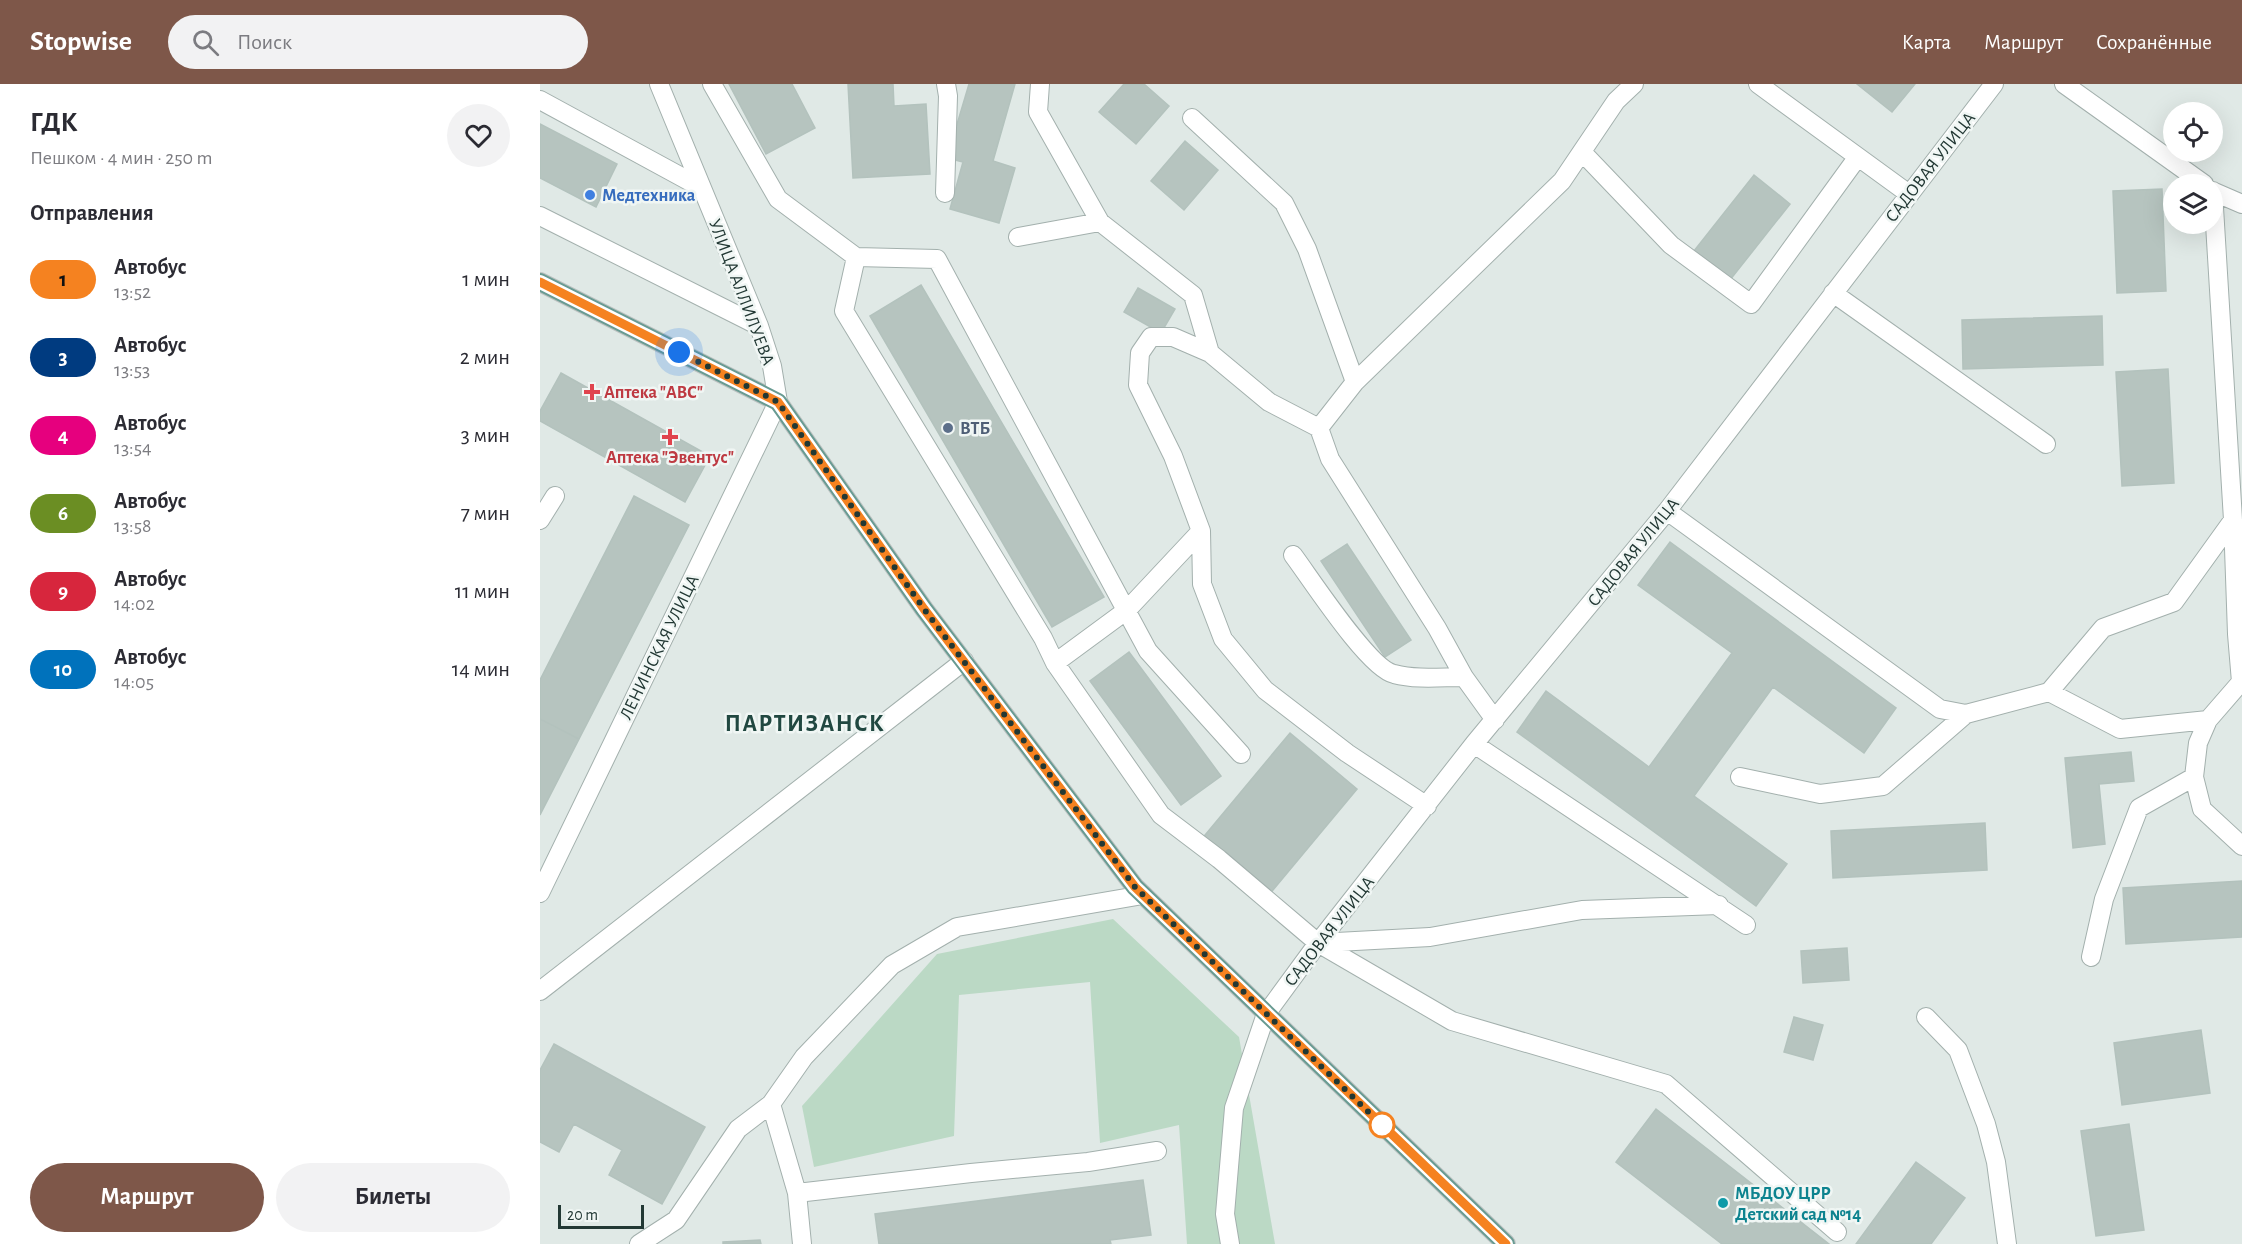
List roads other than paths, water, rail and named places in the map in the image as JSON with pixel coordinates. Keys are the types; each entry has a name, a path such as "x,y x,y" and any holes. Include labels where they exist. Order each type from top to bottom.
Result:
{"main road":[{"path":"540,282 778,402 964,662 1143,895 1506,1244"}],"street":[{"name":"УЛИЦА АЛЛИЛУЕВА","path":"659,84 759,326 772,366 778,402"},
{"path":"712,84 778,199 856,257 937,259 1148,651 1241,754"},
{"path":"945,193 948,96 946,84"},
{"path":"1040,84 1038,112 1100,222 1193,295 1210,353"},
{"path":"1319,428 1355,382 1562,181 1616,101 1634,84"},
{"path":"1758,84 1909,194"},
{"name":"САДОВАЯ УЛИЦА","path":"1230,1244 1225,1214 1234,1108 1266,1014 1318,943 1474,744 1667,512 1994,84"},
{"path":"2064,84 2190,174"},
{"path":"540,100 700,187"},
{"path":"1192,118 1284,203 1307,249 1355,382"},
{"path":"1582,152 1671,245 1751,304 1857,158"},
{"path":"2223,195 2242,204"},
{"path":"540,216 759,326"},
{"path":"1018,237 1100,222"},
{"path":"2216,234 2234,520 2237,634 2242,682 2208,720 2198,743 2194,777 2202,809 2242,846"},
{"path":"856,257 844,311 1043,638 1055,663 1161,815 1219,859 1318,943 1452,1020 1666,1084 1837,1232"},
{"path":"1833,293 2046,444"},
{"path":"1427,806 1347,753 1265,690 1223,639 1202,584 1201,531 1173,456 1138,385 1140,354 1151,337 1173,337 1210,353 1269,402 1319,428 1330,459 1437,628 1464,677 1495,720"},
{"name":"ЛЕНИНСКАЯ УЛИЦА","path":"540,893 778,402"},
{"path":"540,520 555,496"},
{"path":"1667,512 1940,709 1966,714 2049,692 2103,628 2174,602 2234,520"},
{"path":"1055,663 1127,610 1201,531"},
{"path":"1293,555 1368,656 1392,674 1464,677"},
{"path":"540,992 964,662"},
{"path":"2049,692 2120,729 2208,720"},
{"path":"1740,777 1820,794 1883,786 1966,714"},
{"path":"1474,744 1719,904 1746,925"},
{"path":"2091,957 2104,899 2139,808 2194,777"},
{"path":"639,1244 676,1220 738,1129 771,1104 804,1057 892,965 957,927 1143,895"},
{"path":"1318,943 1430,937 1582,910 1719,904"},
{"path":"1926,1017 1958,1050 1986,1124 1996,1162 2007,1244"},
{"path":"771,1104 797,1193 802,1244"},
{"path":"797,1193 1088,1162 1157,1151"}],"place":[{"name":"Медтехника","path":"590,195"},
{"name":"Аптека \"ABC\"","path":"592,392"},
{"name":"ВТБ","path":"948,428"},
{"name":"Аптека \"Эвентус\"","path":"670,437"},
{"name":"МБДОУ ЦРР Детский сад №14","path":"1723,1203"}],"district":[{"name":"ПАРТИЗАНСК","path":"805,723"}]}
